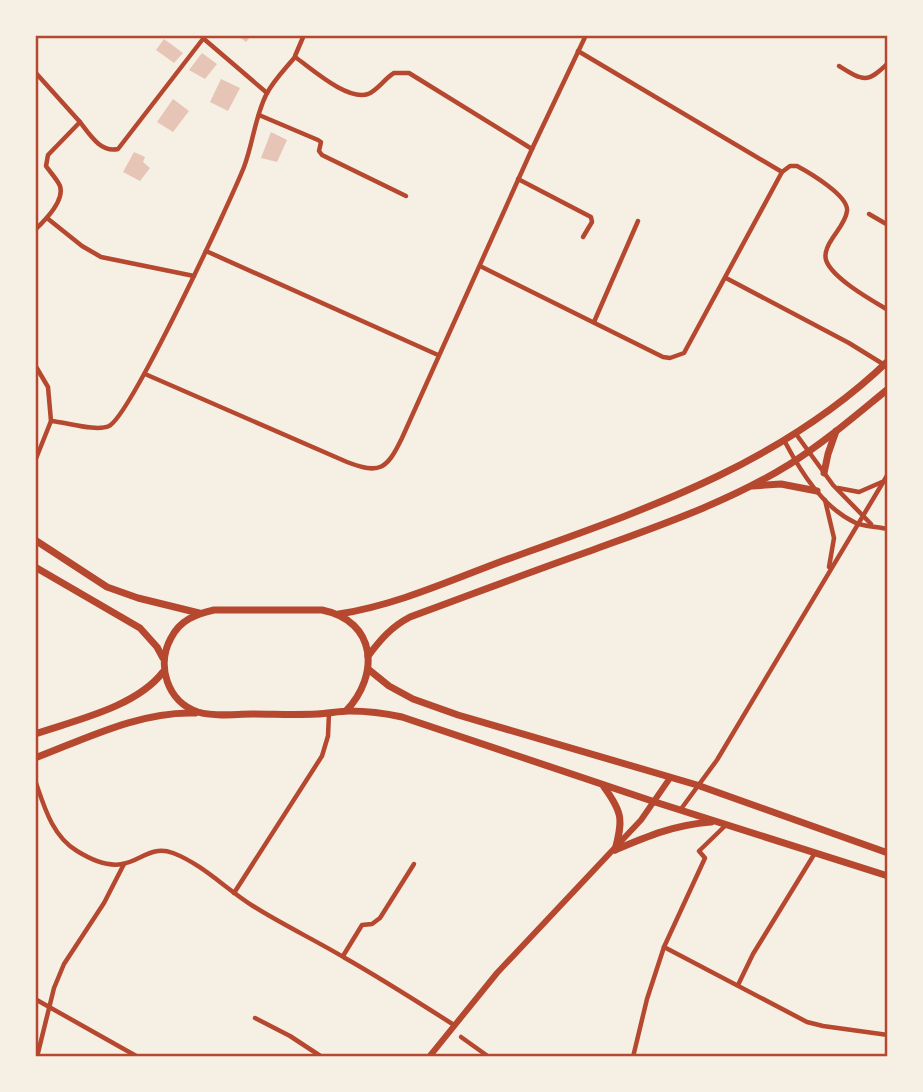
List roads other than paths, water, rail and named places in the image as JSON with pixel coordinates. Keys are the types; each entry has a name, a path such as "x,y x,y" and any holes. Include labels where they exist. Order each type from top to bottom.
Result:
{"main road":[{"path":"200,713 177,700 163,672 163,658 170,639 187,619 214,610 323,610 339,614 364,610 407,596 702,485 785,442 847,397 886,363"},
{"path":"368,656 382,637 410,617 669,521 746,487 807,452 888,389"},
{"path":"824,473 836,431"},
{"path":"746,487 781,484 817,491"},
{"path":"35,540 107,587 138,598 200,613"},
{"path":"35,567 140,628 163,658"},
{"path":"339,614 359,631 365,643 369,669 362,691 346,711"},
{"path":"369,669 389,686 412,699 697,785 888,853"},
{"path":"35,734 121,703 147,689 163,672"},
{"path":"35,758 99,734 176,712 377,712 402,717 654,802 888,876"},
{"path":"603,785 621,814 621,827 615,850"},
{"path":"615,850 684,824 715,821"}],"street":[{"path":"51,421 102,429 115,423 145,374 206,251 245,165 267,93 295,57 304,35"},
{"path":"145,374 347,462 370,470 384,466 392,460 531,149 586,35"},
{"path":"35,72 103,148 114,151 205,37 267,93"},
{"path":"578,51 782,172"},
{"path":"295,57 337,86 361,96 373,91 394,73 409,73 531,149"},
{"path":"839,66 867,79 872,78 888,63"},
{"path":"259,115 318,140 321,142 319,149 322,155 407,196"},
{"path":"35,230 47,218 61,189 46,166 48,155 80,122"},
{"path":"480,266 663,357 677,357 684,353 782,172 790,166 797,166 845,199 848,208 829,244 826,259 832,270 888,310"},
{"path":"518,179 591,217 592,222 583,237"},
{"path":"869,214 888,225"},
{"path":"47,218 82,246 102,257 194,276"},
{"path":"594,322 638,221"},
{"path":"206,251 438,355"},
{"path":"726,278 886,363"},
{"path":"35,365 48,387 51,421 35,461"},
{"path":"796,434 824,473 872,524"},
{"path":"785,442 824,499 858,524 872,524 888,529"},
{"path":"680,810 717,760 888,474"},
{"path":"837,488 859,492 884,480"},
{"path":"824,499 834,538 825,577"},
{"path":"234,894 322,756 329,713"},
{"path":"429,1057 496,973 615,850 670,778"},
{"path":"35,780 50,820 69,846 94,860 124,864 149,853 170,852 192,863 234,894 343,956 454,1025"},
{"path":"633,1057 664,947 703,865 705,858 699,851 726,825"},
{"path":"738,985 753,954 815,853"},
{"path":"343,956 362,925 372,924 380,918 414,863"},
{"path":"37,1057 49,1007 64,964 104,903 124,864"},
{"path":"664,947 792,1016 823,1026 888,1035"},
{"path":"35,999 138,1057"},
{"path":"255,1018 322,1057"},
{"path":"461,1037 489,1057"}]}
